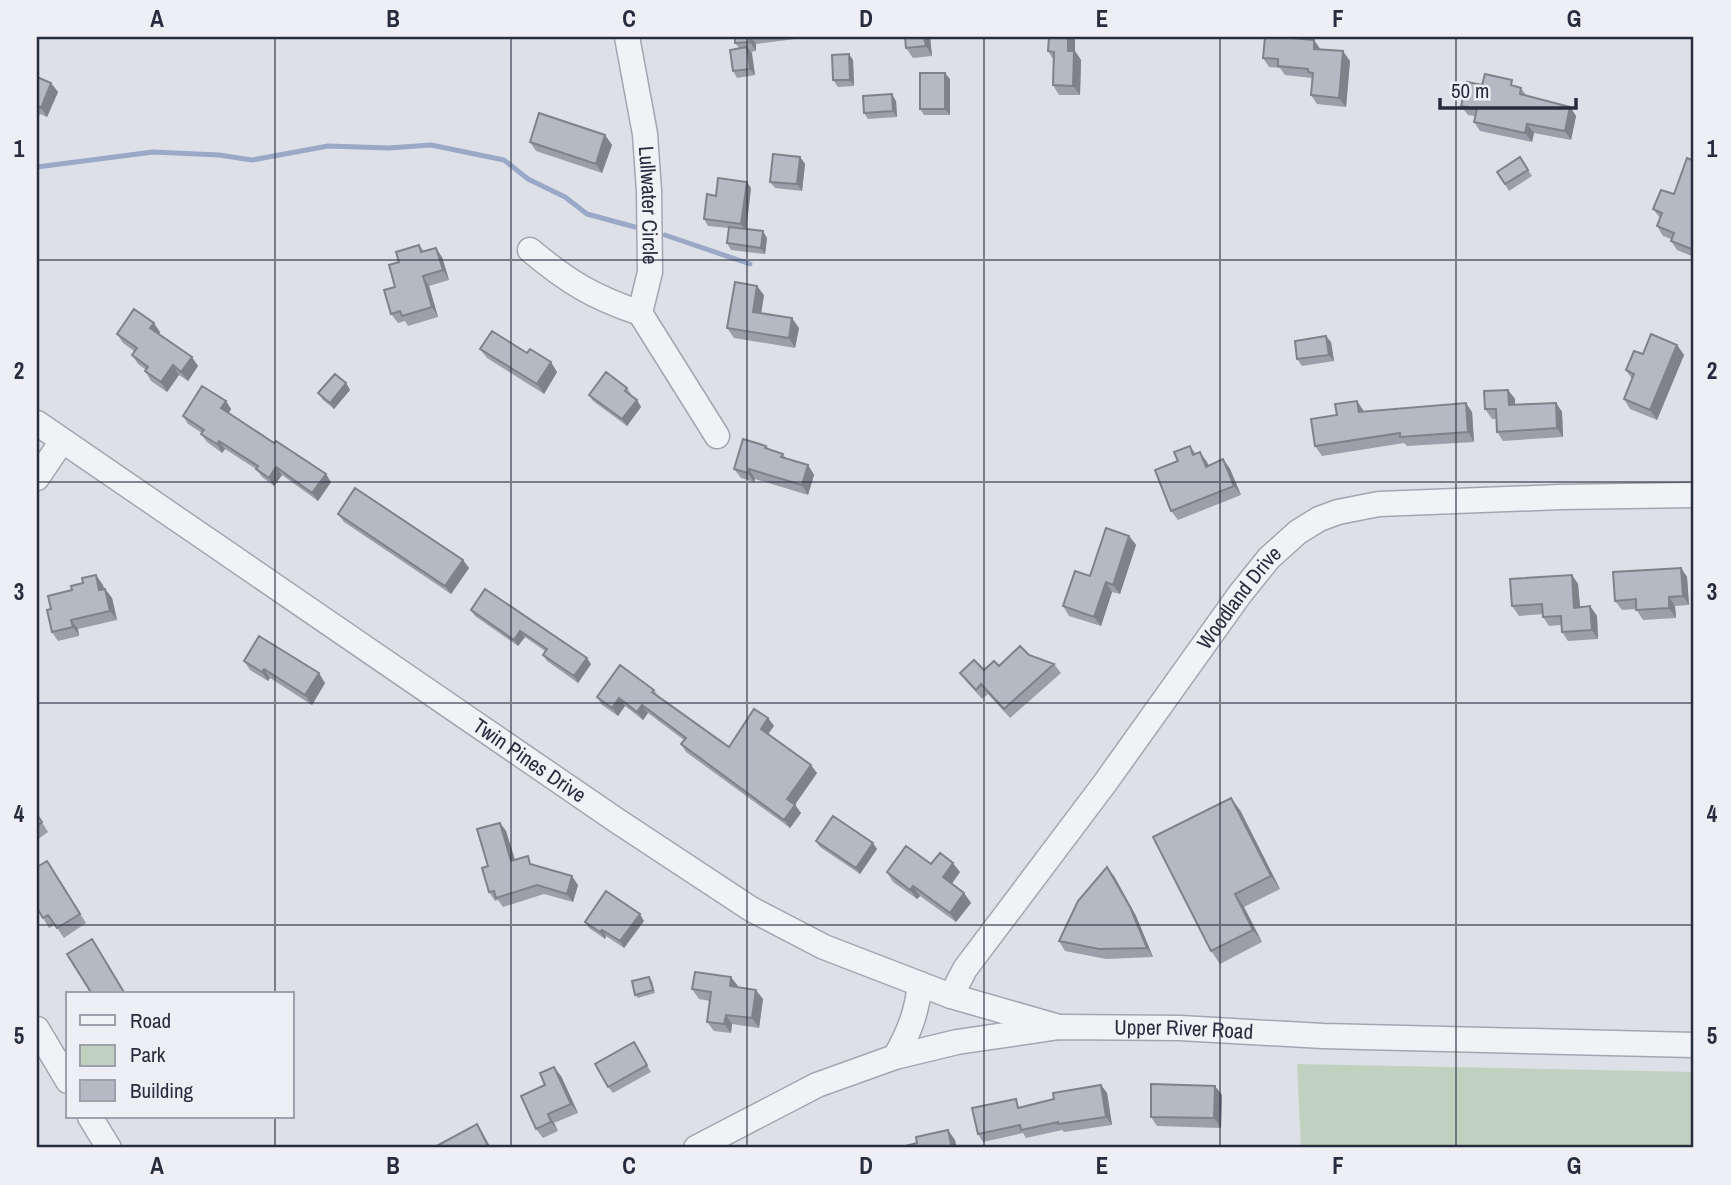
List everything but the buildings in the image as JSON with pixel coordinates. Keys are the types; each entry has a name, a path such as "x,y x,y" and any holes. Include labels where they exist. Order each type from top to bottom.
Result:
{"street":[{"name":"Lullwater Circle","path":"628,37 645,134 649,191 650,272 640,313"},
{"path":"530,250 575,285 602,300 640,313 717,436"},
{"name":"Twin Pines Drive","path":"37,423 616,820 751,909 824,947 951,996 1059,1027"},
{"path":"37,478 62,441"},
{"name":"Woodland Drive","path":"951,996 965,969 1105,783 1240,594 1269,558 1298,532 1319,519 1338,512 1379,503 1692,487"},
{"path":"895,1057 907,1037 916,1012 920,984"},
{"name":"Upper River Road","path":"696,1148 817,1085 895,1057 957,1042 1059,1027 1180,1028 1322,1036 1694,1045"},
{"path":"37,1029 66,1078"},
{"path":"91,1118 108,1148"}],"green space":[{"path":"1297,1064 1694,1072 1694,1148 1301,1148"}],"waterway":[{"path":"37,167 153,152 219,155 252,160 328,146 389,148 431,145 504,160 528,179 565,197 587,214 635,227"},
{"path":"665,235 750,264"}]}
